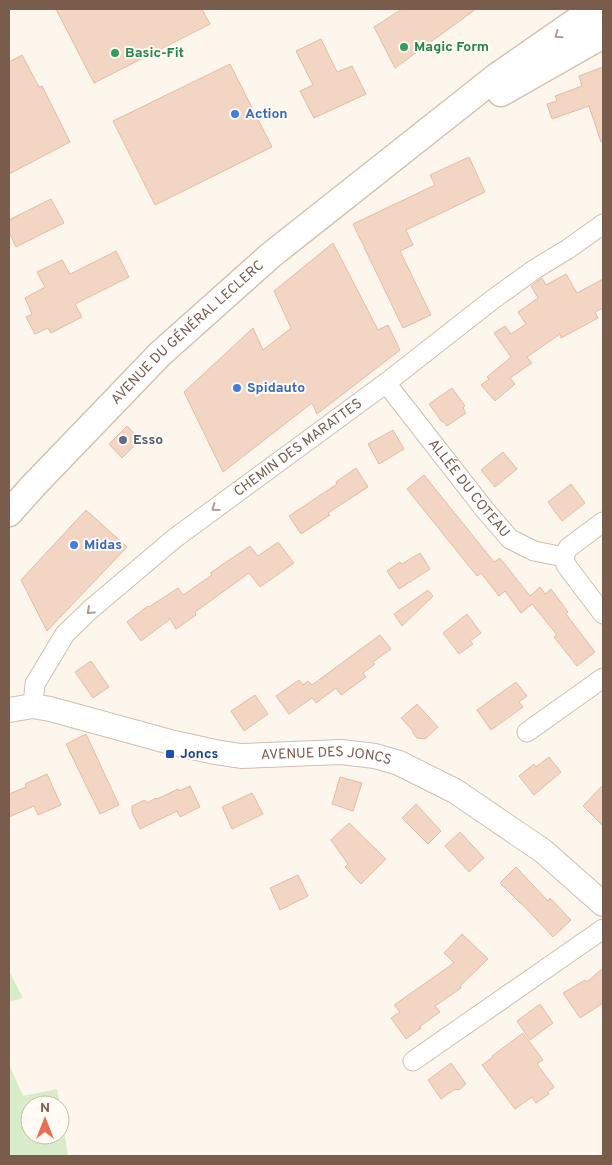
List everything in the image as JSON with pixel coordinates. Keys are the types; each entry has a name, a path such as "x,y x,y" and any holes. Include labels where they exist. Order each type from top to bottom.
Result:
{"main road":[{"name":"AVENUE DU GÉNÉRAL LECLERC","path":"9,513 160,354 270,255 496,77 581,18 599,9"},
{"name":"AVENUE DU GÉNÉRAL LECLERC","path":"382,168 507,89 603,35"}],"street":[{"name":"CHEMIN DES MARATTES","path":"33,706 35,684 65,634 175,538 386,383 499,295 603,224"},
{"name":"ALLÉE DU COTEAU","path":"386,383 510,540 534,551 564,557"},
{"path":"603,522 568,548 564,557 566,565 603,614"},
{"path":"527,732 603,678"},
{"name":"AVENUE DES JONCS","path":"9,710 33,706 50,709 174,743 241,756 341,752 375,756 399,763 455,791 543,851 603,904"},
{"path":"413,1061 603,929"}],"green space":[{"path":"9,971 23,998 9,1002"},
{"path":"9,1064 23,1095 20,1095 20,1145 66,1145 68,1156 9,1156"},
{"path":"57,1089 58,1095 28,1095"}],"building":[{"name":"Basic-Fit","path":"56,9 202,9 210,24 94,83"},
{"name":"Magic Form","path":"402,9 476,9 395,68 374,27"},
{"path":"321,39 337,72 352,66 366,94 314,118 300,91 313,85 296,51"},
{"path":"22,55 39,87 42,86 70,142 9,174 9,62"},
{"path":"230,64 272,147 155,205 113,121"},
{"path":"603,67 603,142 601,142 589,106 552,119 547,104 557,101 555,96 582,86 579,76"},
{"path":"469,157 485,192 406,230 413,245 400,251 431,315 403,328 353,224 435,185 430,175"},
{"path":"51,199 64,223 16,247 9,232 9,220"},
{"path":"333,243 378,330 388,325 400,350 317,414 312,403 223,472 184,392 253,328 263,350 291,328 274,291"},
{"path":"116,251 129,277 75,304 82,317 51,333 48,328 35,334 26,317 32,314 25,298 45,287 37,272 62,260 70,274"},
{"path":"566,274 577,293 603,279 603,308 595,312 598,318 561,338 560,334 527,357 532,363 510,378 515,384 495,401 481,385 489,379 487,377 511,357 494,333 505,326 511,334 526,324 518,312 538,298 531,286 542,278 546,285"},
{"path":"452,388 465,406 463,408 466,413 447,426 429,404"},
{"path":"127,426 140,440 122,458 109,444"},
{"path":"393,430 404,449 379,464 368,444"},
{"path":"503,452 517,469 495,487 481,470"},
{"path":"356,468 368,487 328,513 330,515 301,534 289,516 337,484 336,482"},
{"path":"424,475 494,562 500,558 530,596 540,587 545,594 551,589 568,612 566,614 595,652 577,666 554,637 557,635 532,604 521,613 505,591 499,596 481,573 477,576 407,489"},
{"path":"571,484 585,503 562,521 548,502"},
{"path":"86,510 127,547 47,631 21,580"},
{"path":"278,542 294,563 260,587 249,573 195,612 196,615 176,629 170,619 141,641 127,622 148,606 178,588 183,595 212,575 210,573 250,546 258,556"},
{"path":"420,553 430,569 399,589 387,571 400,562 402,564"},
{"path":"428,590 433,596 402,626 394,614"},
{"path":"467,614 481,633 470,641 473,644 459,654 443,633"},
{"path":"380,635 391,649 373,662 375,664 363,673 366,677 341,695 336,688 316,703 312,698 289,714 276,696 299,680 303,685 308,681 312,685"},
{"path":"91,661 109,687 93,698 75,672"},
{"path":"516,682 527,696 519,702 523,707 491,730 477,710"},
{"path":"255,695 268,714 244,731 231,711"},
{"path":"417,704 438,727 425,739 417,738 401,718"},
{"path":"86,734 119,805 100,814 66,744"},
{"path":"549,757 561,772 534,795 519,776 534,764 536,767"},
{"path":"47,774 61,805 38,815 34,806 9,817 9,794 26,787 25,784"},
{"path":"340,777 362,783 353,811 332,804"},
{"path":"603,785 603,826 583,806"},
{"path":"190,786 200,807 180,817 177,811 140,829 132,812 132,806 145,800 147,803 178,789 179,791"},
{"path":"252,793 263,814 232,829 222,807"},
{"path":"416,804 441,831 428,844 402,818"},
{"path":"349,823 386,859 361,884 345,867 348,864 331,840"},
{"path":"460,832 484,858 469,872 445,846"},
{"path":"516,867 548,901 550,898 571,920 553,937 500,883"},
{"path":"298,875 308,896 280,910 270,888"},
{"path":"462,934 488,959 460,986 461,988 435,1006 440,1012 406,1039 391,1018 400,1012 394,1005 454,963 444,953"},
{"path":"603,968 603,1003 580,1018 563,993 585,980 587,982"},
{"path":"540,1004 553,1023 530,1040 517,1021"},
{"path":"523,1033 543,1060 537,1064 554,1087 548,1092 549,1094 536,1103 532,1097 515,1109 482,1065"},
{"path":"451,1063 466,1084 459,1090 455,1089 441,1099 428,1080"}],"place":[{"name":"Magic Form","path":"404,47"},
{"name":"Basic-Fit","path":"115,53"},
{"name":"Action","path":"235,114"},
{"name":"Spidauto","path":"237,388"},
{"name":"Esso","path":"123,440"},
{"name":"Midas","path":"74,545"},
{"name":"Joncs","path":"170,754"}]}
